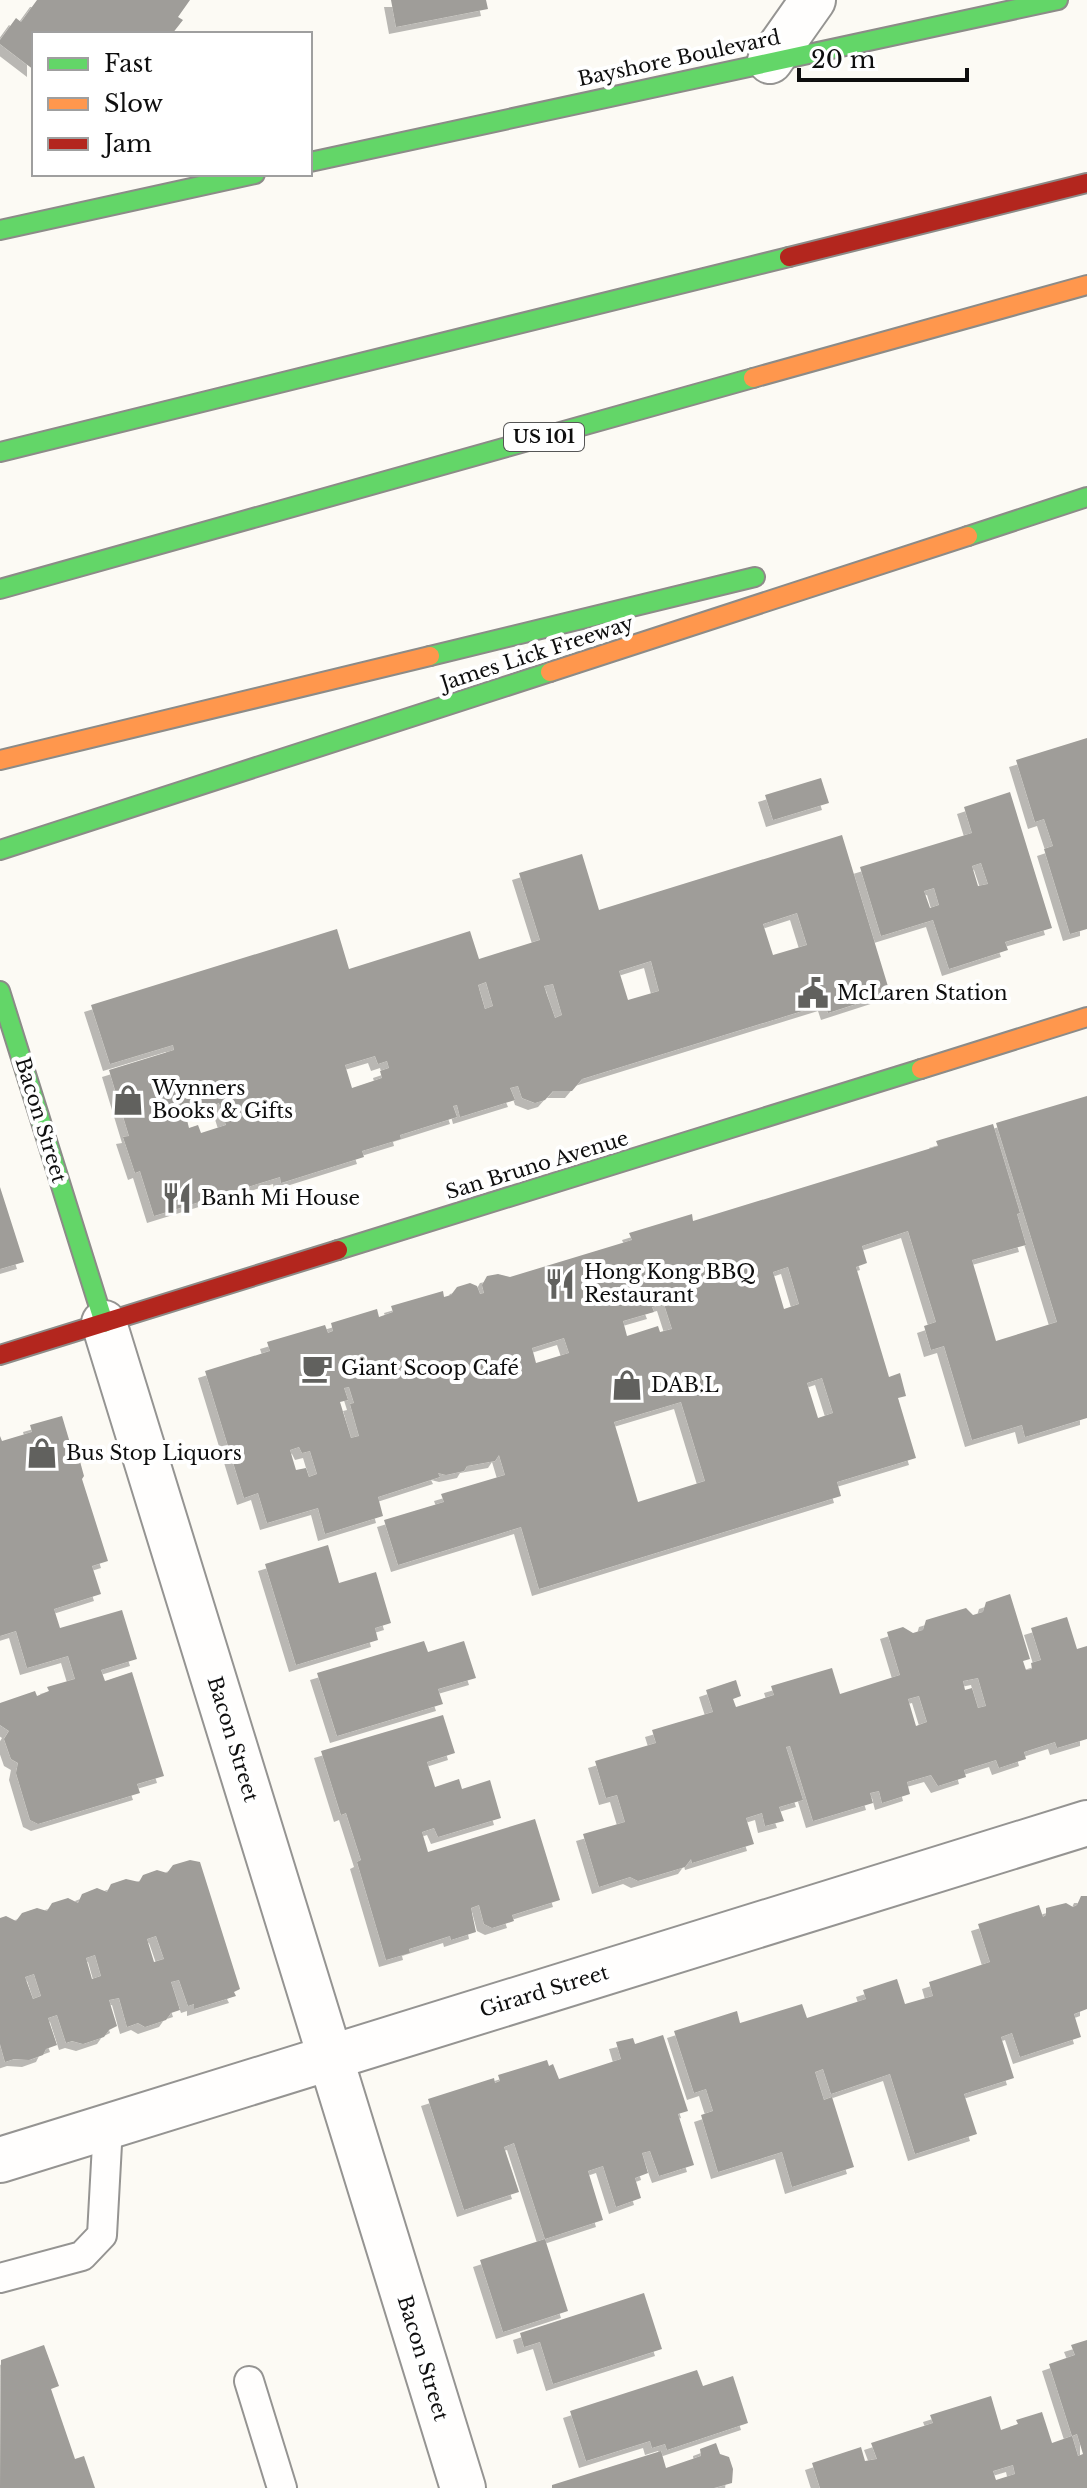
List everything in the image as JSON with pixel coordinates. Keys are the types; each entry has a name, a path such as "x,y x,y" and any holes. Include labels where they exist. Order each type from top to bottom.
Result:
{"main road":[{"name":"Bayshore Boulevard","path":"312,162 1058,0"},
{"path":"0,230 246,176"},
{"path":"0,452 1087,183"},
{"name":"US 101","path":"0,589 1087,285"},
{"path":"863,551 1084,498"},
{"name":"James Lick Freeway","path":"0,850 1084,498"},
{"path":"4,759 770,574"},
{"name":"Bacon Street","path":"0,991 104,1323"},
{"name":"San Bruno Avenue","path":"0,1355 1087,1017"}],"street":[{"path":"770,61 813,0"},
{"name":"Bacon Street","path":"104,1323 463,2488"},
{"name":"Girard Street","path":"0,2160 1087,1823"}],"lane":[{"path":"0,2278 82,2256 102,2235 108,2126"},
{"path":"249,2381 282,2488"}],"building":[{"path":"37,0 190,0 178,17 183,20 174,32 32,32 32,68 0,44 16,18 21,22"},
{"path":"391,0 486,0 488,9 396,27"},
{"path":"1087,738 1087,929 1070,934 1044,849 1053,846 1044,819 1035,822 1016,760"},
{"path":"821,778 829,803 773,820 765,795"},
{"path":"1010,792 1052,928 1005,942 1008,950 949,969 933,920 881,936 860,867 972,833 964,807","holes":["981,863 988,884 978,886 972,866","934,888 939,905 930,908 924,891"]},
{"path":"842,835 890,993 828,1013 825,1004 582,1079 572,1091 553,1091 545,1100 535,1103 522,1098 518,1086 510,1088 515,1100 460,1117 457,1105 453,1106 457,1117 362,1151 364,1157 281,1183 280,1177 154,1216 140,1171 135,1173 123,1137 129,1136 109,1070 174,1050 173,1045 110,1064 91,1005 337,929 349,969 470,931 479,959 540,940 519,873 582,854 599,910","holes":["797,913 807,945 773,955 763,924","651,961 659,991 628,1000 619,971","486,982 493,1006 485,1009 478,985","553,984 562,1015 555,1018 544,986","375,1056 378,1064 387,1061 389,1068 380,1071 382,1078 352,1088 345,1065","219,1103 226,1125 201,1133 198,1125 189,1128 186,1116"]},
{"path":"1087,1096 1087,1418 1025,1437 1022,1425 972,1440 944,1346 931,1350 924,1326 936,1322 908,1231 862,1246 867,1263 856,1267 889,1377 900,1373 906,1396 898,1398 916,1458 837,1482 841,1496 539,1589 521,1527 398,1565 384,1520 444,1502 441,1494 505,1475 499,1455 495,1461 467,1466 464,1471 446,1475 438,1473 440,1477 378,1497 383,1516 325,1534 318,1508 267,1523 258,1493 244,1498 205,1371 270,1351 267,1342 325,1325 328,1333 333,1331 331,1323 377,1309 379,1317 393,1312 391,1306 443,1291 444,1297 451,1295 457,1287 470,1283 477,1286 480,1294 484,1293 482,1285 487,1276 498,1274 510,1277 632,1240 629,1233 692,1214 693,1221 938,1146 936,1141 993,1124 1020,1213 1017,1214 1026,1245 972,1260 996,1341 1057,1322 996,1123","holes":["788,1267 799,1304 784,1309 773,1272","664,1304 672,1329 660,1332 658,1326 627,1336 623,1321 654,1312 652,1307","564,1338 569,1353 536,1363 532,1348","822,1378 833,1413 818,1418 807,1383","349,1387 354,1403 350,1404 359,1436 351,1438 340,1402 348,1400 344,1388","681,1402 705,1481 638,1502 614,1422","299,1447 302,1453 310,1451 317,1474 309,1477 306,1468 296,1470 290,1450"]},
{"path":"0,1187 24,1262 0,1269"},
{"path":"62,1416 73,1453 78,1454 84,1476 82,1479 108,1561 92,1566 101,1594 54,1609 60,1628 122,1610 137,1659 101,1670 105,1681 132,1672 164,1776 137,1784 140,1793 38,1824 30,1820 16,1773 18,1763 11,1759 4,1739 9,1731 0,1725 0,1703 35,1691 37,1696 49,1691 47,1687 75,1679 68,1656 27,1668 16,1631 0,1636 0,1436 2,1441 32,1432 30,1425"},
{"path":"328,1545 339,1583 376,1572 391,1623 375,1628 378,1640 296,1665 265,1564"},
{"path":"1010,1594 1030,1659 1023,1661 1026,1670 1032,1669 1031,1663 1041,1660 1031,1628 1067,1617 1077,1649 1087,1646 1087,1739 1057,1748 1055,1742 1024,1752 1026,1759 999,1768 996,1760 964,1770 966,1777 938,1786 931,1775 907,1782 910,1794 882,1803 879,1791 870,1793 873,1803 813,1821 790,1746 786,1747 803,1800 779,1807 784,1821 765,1826 762,1813 746,1818 754,1844 692,1863 691,1859 685,1867 638,1881 630,1877 599,1887 583,1834 625,1822 617,1795 606,1798 595,1761 656,1743 652,1730 713,1712 706,1690 736,1680 741,1696 733,1699 736,1707 774,1695 771,1686 832,1668 840,1694 900,1675 887,1632 903,1627 913,1633 923,1630 926,1620 966,1608 973,1615 983,1612 986,1602","holes":["978,1678 986,1706 978,1708 972,1688 965,1690 963,1681","919,1696 927,1722 916,1726 908,1699"]},
{"path":"424,1641 428,1652 464,1641 476,1678 438,1689 443,1704 337,1736 317,1673"},
{"path":"443,1715 455,1753 427,1762 435,1787 459,1779 462,1789 490,1780 501,1818 438,1837 434,1828 422,1832 428,1852 535,1819 560,1900 512,1915 514,1921 492,1928 484,1924 479,1905 471,1908 476,1932 451,1940 450,1936 386,1960 357,1862 361,1860 346,1813 341,1815 321,1751"},
{"path":"190,1860 200,1862 240,1989 234,1992 236,1996 194,2009 194,2004 188,2006 179,1980 171,1982 180,2010 171,2013 166,2020 145,2027 138,2023 127,2027 119,1998 109,2000 117,2026 104,2037 83,2044 66,2043 57,2015 48,2018 57,2045 29,2060 5,2062 0,2044 0,1918 6,1916 16,1921 22,1913 37,1908 47,1911 52,1903 68,1898 78,1903 82,1894 97,1888 107,1892 111,1884 126,1879 139,1882 143,1875 157,1870 167,1873 173,1865","holes":["156,1936 164,1959 154,1962 147,1939","95,1955 101,1976 92,1979 86,1958","34,1974 41,1996 33,1999 25,1977"]},
{"path":"1081,1896 1087,1896 1087,2009 1074,2014 1081,2037 1020,2057 1012,2033 1001,2037 1014,2078 964,2094 977,2134 915,2154 890,2074 831,2094 823,2069 815,2072 824,2100 832,2097 854,2167 792,2187 782,2152 718,2172 701,2115 713,2111 706,2089 694,2093 674,2031 737,2011 740,2023 802,2004 807,2018 866,1999 863,1990 897,1979 905,2004 933,1996 929,1982 990,1962 978,1924 1039,1905 1043,1917 1046,1908 1066,1903 1073,1907"},
{"path":"663,2035 688,2111 678,2114 694,2165 659,2176 650,2151 642,2153 648,2173 635,2178 641,2198 616,2207 603,2166 588,2171 603,2220 545,2239 514,2143 504,2147 519,2192 464,2210 428,2099 494,2078 495,2083 500,2081 498,2075 547,2060 549,2066 553,2064 559,2079 621,2059 616,2042 633,2038 635,2044"},
{"path":"545,2239 568,2311 503,2332 480,2260"},
{"path":"644,2293 662,2349 553,2384 540,2342 524,2347 520,2333"},
{"path":"1087,2340 1087,2488 820,2488 812,2463 861,2447 865,2461 877,2459 871,2443 933,2423 930,2415 991,2396 1001,2430 1018,2424 1016,2420 1042,2412 1052,2443 1072,2436 1049,2364 1075,2355 1071,2345","holes":["1077,2434 1083,2454 1078,2456 1072,2436","1013,2465 1015,2474 996,2480 993,2471"]},
{"path":"44,2345 59,2386 51,2389 75,2459 84,2456 95,2488 0,2488 1,2360"},
{"path":"697,2370 703,2386 733,2376 748,2423 667,2450 665,2444 652,2448 650,2441 586,2461 570,2411"},
{"path":"716,2443 720,2454 729,2457 733,2469 732,2483 714,2488 552,2488 552,2485 661,2451 666,2468 701,2456 700,2449"}],"traffic: fast":[{"path":"312,162 1058,0"},
{"path":"0,230 246,176"},
{"path":"0,452 789,257"},
{"path":"0,589 753,378"},
{"path":"968,536 1087,497"},
{"path":"430,656 755,577"},
{"path":"0,850 550,672"},
{"path":"0,991 104,1323"},
{"path":"338,1250 921,1069"}],"traffic: slow":[{"path":"753,378 1087,285"},
{"path":"550,672 968,536"},
{"path":"0,760 430,656"},
{"path":"921,1069 1087,1017"}],"traffic: jam":[{"path":"789,257 1087,183"},
{"path":"0,1355 338,1250"}],"place":[{"name":"McLaren Station","path":"813,993"},
{"name":"Wynners Books & Gifts","path":"128,1100"},
{"name":"Banh Mi House","path":"177,1198"},
{"name":"Hong Kong BBQ Restaurant","path":"560,1284"},
{"name":"Giant Scoop Café","path":"317,1368"},
{"name":"DAB.L","path":"627,1385"},
{"name":"Bus Stop Liquors","path":"42,1453"}]}
